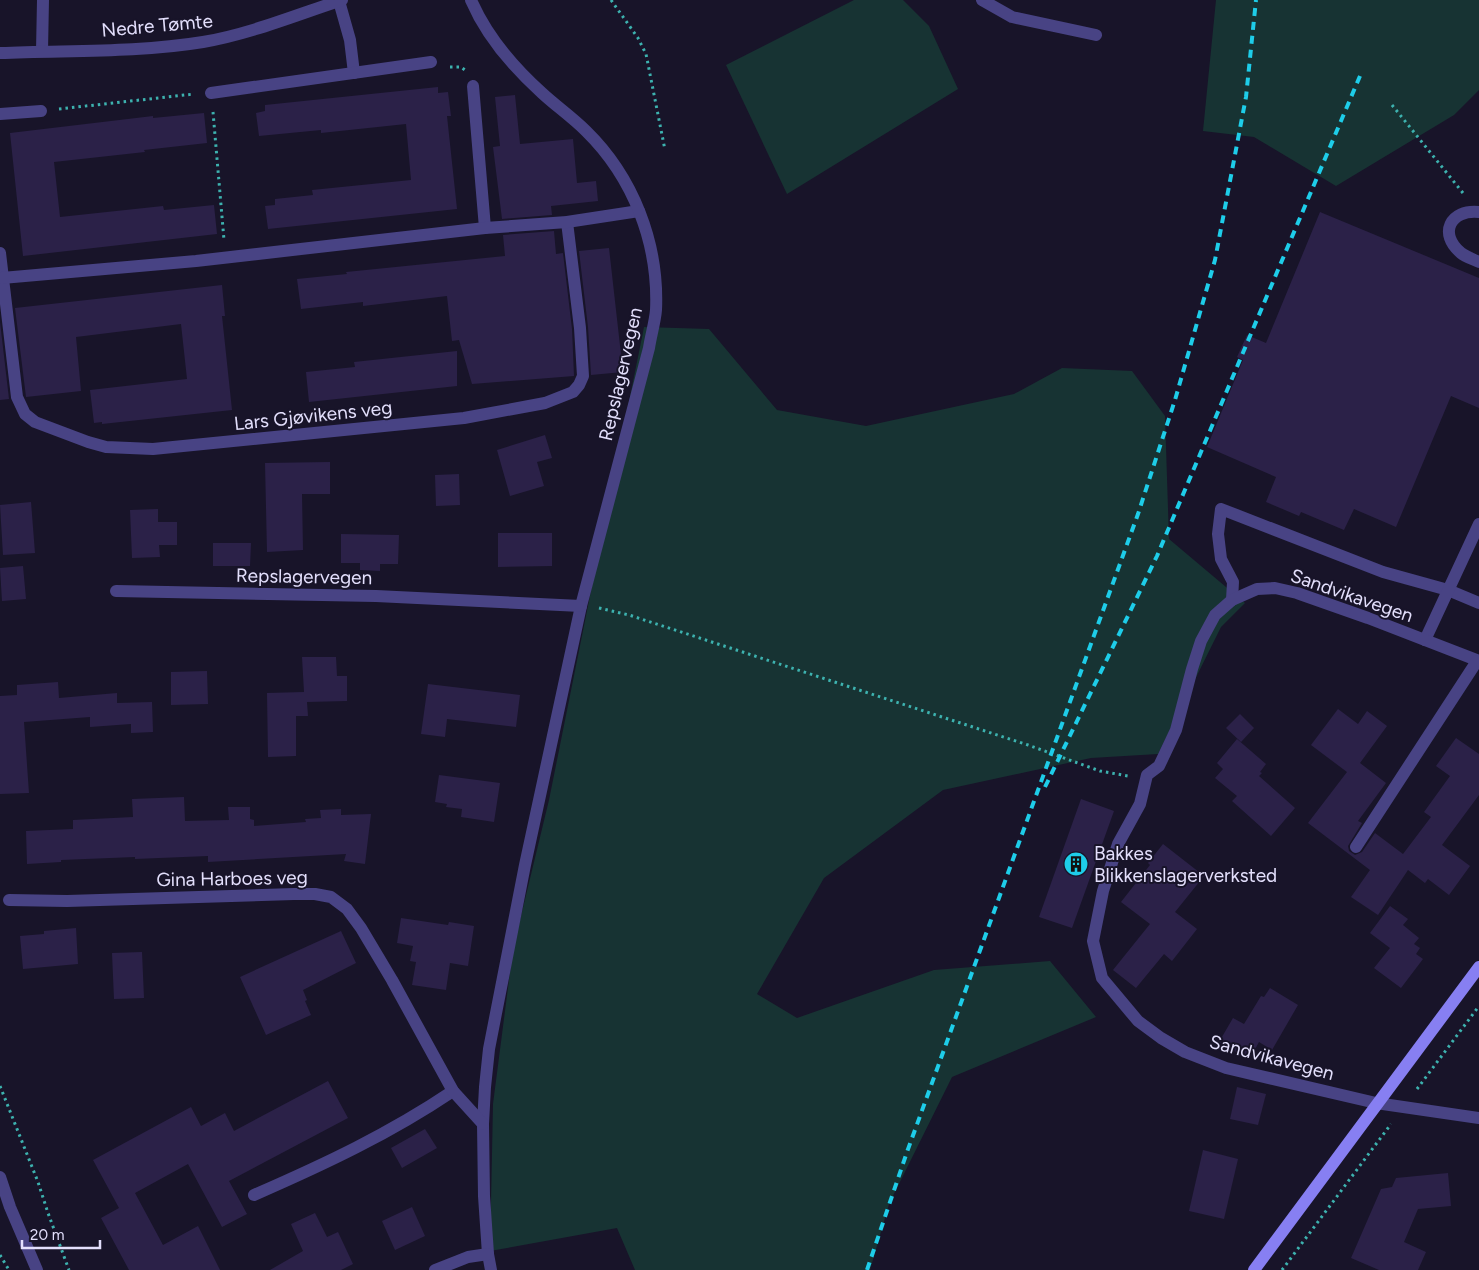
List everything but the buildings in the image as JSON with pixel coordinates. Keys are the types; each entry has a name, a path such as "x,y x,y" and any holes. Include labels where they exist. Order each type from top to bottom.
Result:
{"main road":[{"path":"1254,1270 1376,1103 1479,967"}],"street":[{"path":"42,51 43,0"},
{"path":"340,0 350,40 354,73"},
{"name":"Nedre Tømte","path":"0,53 137,48 202,42 246,32 340,0"},
{"name":"Repslagervegen","path":"471,0 490,36 507,59 605,150 624,180 639,211 649,239 654,273 656,310 649,348 581,606 525,865 489,1049 483,1124"},
{"path":"982,0 1012,17 1096,34"},
{"path":"211,93 431,62"},
{"path":"473,86 485,228"},
{"path":"0,114 40,111"},
{"path":"2,278 226,258 485,228 566,222 639,211"},
{"path":"1478,212 1459,215 1451,222 1448,233 1452,243 1462,254 1479,262"},
{"name":"Lars Gjøvikens veg","path":"0,253 18,396 22,409 35,422 106,447 153,450 464,418 544,403 573,392 583,376 580,328 566,222"},
{"path":"1232,600 1233,582 1221,559 1218,534 1222,510 1383,572 1448,590 1479,603"},
{"path":"1425,640 1479,524"},
{"name":"Sandvikavegen","path":"1356,848 1478,661 1298,593 1275,588 1257,589 1232,600 1215,615 1201,641 1176,730 1159,766 1147,775 1140,804 1118,844 1103,891 1092,941 1102,978 1138,1021 1161,1038 1185,1052 1226,1068 1376,1103 1479,1118"},
{"name":"Repslagervegen","path":"116,591 376,596 581,606"},
{"name":"Gina Harboes veg","path":"9,900 67,901 294,894 315,894 331,897 346,909 361,928 453,1091 483,1124"},
{"path":"254,1195 337,1158 410,1119 453,1091"},
{"path":"483,1124 484,1196 491,1270"},
{"path":"0,1177 10,1207 37,1270"},
{"path":"436,1270 468,1257 488,1254"}],"path":[{"path":"611,0 638,38 646,54 666,150"},
{"path":"431,62 443,68 461,67 470,78 473,86"},
{"path":"40,111 211,93 226,258"},
{"path":"1392,105 1451,176 1478,212"},
{"path":"581,606 629,615 1028,745 1100,771 1134,777 1147,775"},
{"path":"1282,1270 1479,1006"},
{"path":"0,1086 38,1182 69,1270"},
{"path":"0,1255 8,1270"}],"green space":[{"path":"854,0 903,0 929,26 958,89 787,194 726,65"},
{"path":"1216,0 1479,0 1479,90 1454,115 1336,186 1254,137 1203,131"},
{"path":"644,327 709,329 777,410 866,426 1014,394 1062,368 1132,371 1165,416 1169,539 1245,603 1221,627 1158,754 1091,758 943,790 824,878 757,994 797,1018 934,970 1050,961 1096,1017 952,1077 889,1204 870,1270 635,1270 617,1228 490,1251 493,1104 513,949 549,800"}],"railway":[{"path":"867,1270 907,1152 1138,514 1175,400 1215,260 1246,97 1256,0"},
{"path":"1045,787 1157,556 1360,76"}],"place":[{"name":"Bakkes Blikkenslagerverksted","path":"1076,864"}]}
